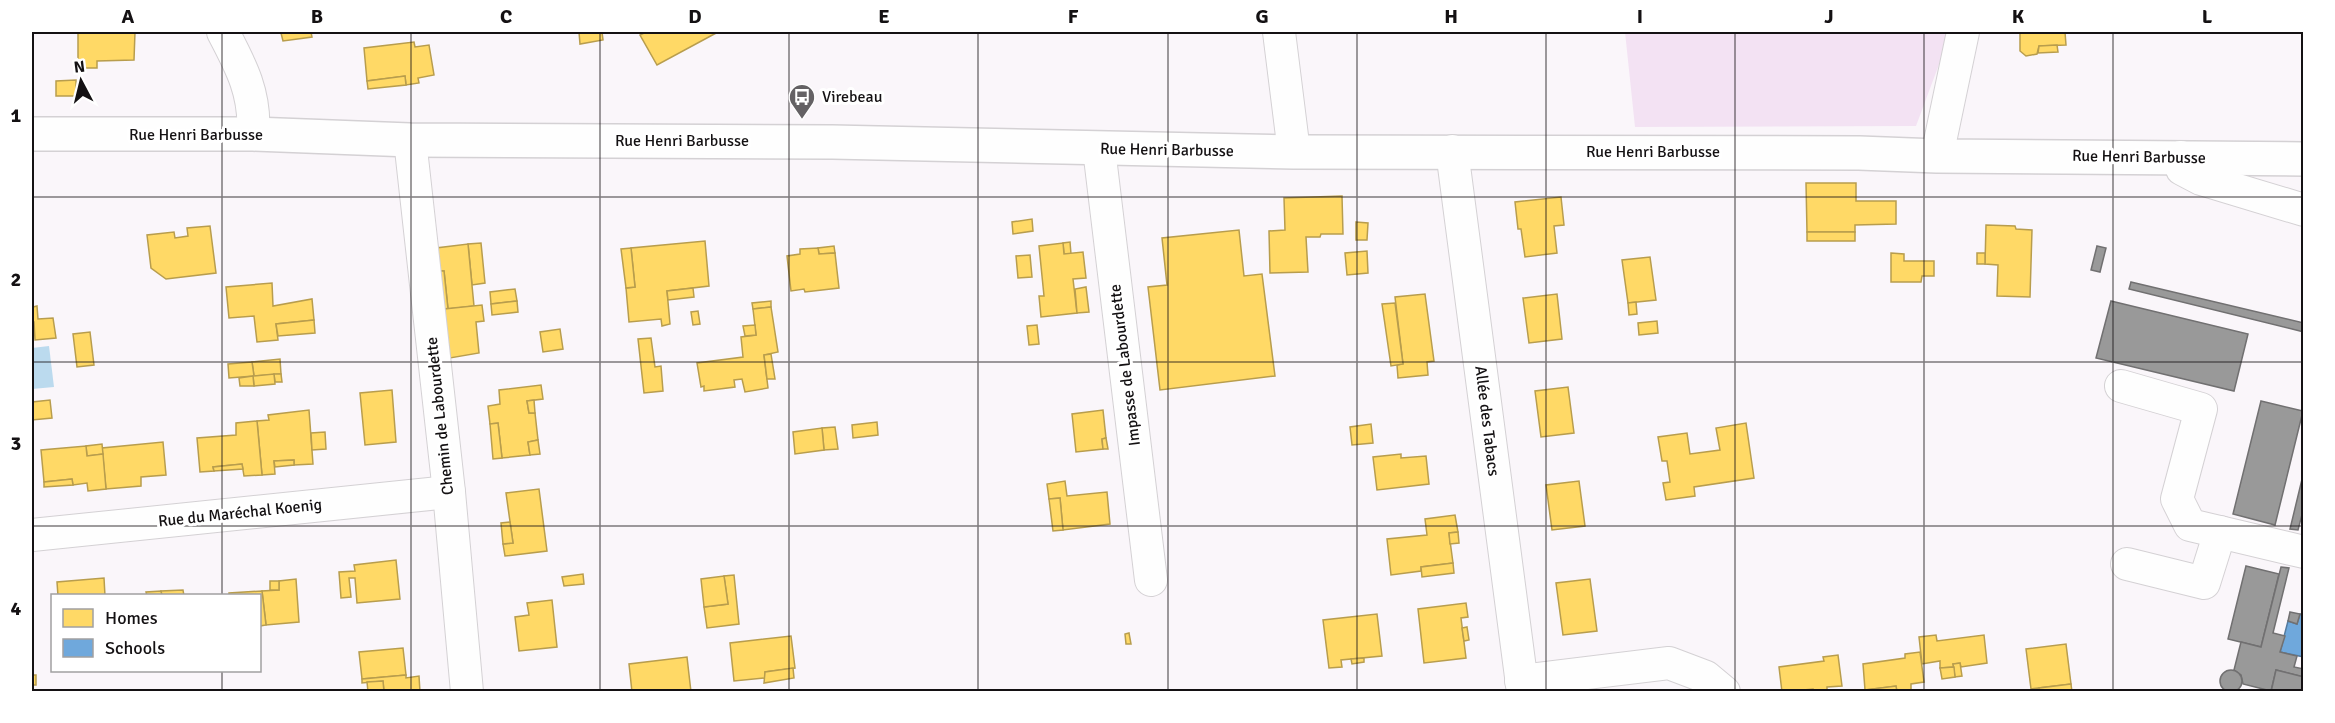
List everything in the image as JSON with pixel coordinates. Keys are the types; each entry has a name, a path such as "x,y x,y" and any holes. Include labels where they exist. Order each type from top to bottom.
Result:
{"main road":[{"name":"Rue Henri Barbusse","path":"32,134 253,134 410,140 820,142 1293,152 1859,153 1937,156 2304,159"}],"street":[{"path":"223,32 251,94 254,111 253,134"},
{"path":"1278,32 1293,152"},
{"path":"1937,156 1963,32"},
{"name":"Chemin de Labourdette","path":"410,140 467,692"},
{"name":"Impasse de Labourdette","path":"1099,149 1151,580"},
{"name":"Allée des Tabacs","path":"1452,151 1522,686"},
{"path":"2181,157 2182,169 2201,179 2304,210"},
{"path":"2121,386 2201,409 2177,499 2190,525 2304,552"},
{"name":"Rue du Maréchal Koenig","path":"32,535 448,492"},
{"path":"2127,564 2204,583 2220,532"},
{"path":"1522,686 1669,663 1706,677 1724,692"}],"shaded area":[{"path":"1625,32 1945,32 1947,43 1916,126 1635,127"}],"water":[{"path":"49,346 54,387 32,389 32,348"}],"building: Homes":[{"path":"78,32 135,32 134,60 97,61 97,68 78,68"},
{"path":"275,32 311,32 312,37 283,41 281,33"},
{"path":"579,32 602,32 603,40 580,44"},
{"path":"646,32 718,32 657,65 640,35"},
{"path":"2020,32 2065,32 2066,45 2039,46 2037,54 2026,56 2020,51"},
{"path":"414,42 415,47 429,45 434,75 418,78 419,83 406,85 405,76 367,81 364,48"},
{"path":"2057,45 2058,52 2038,53 2039,46"},
{"path":"405,76 406,85 368,89 367,81"},
{"path":"76,80 76,96 56,96 56,81"},
{"path":"1806,183 1856,183 1856,201 1896,201 1896,224 1855,225 1855,232 1807,232"},
{"path":"1342,196 1343,234 1306,237 1308,272 1270,273 1269,231 1285,230 1284,198"},
{"path":"1561,197 1564,225 1554,226 1557,253 1525,257 1521,229 1518,229 1515,202"},
{"path":"1032,219 1033,231 1013,234 1012,222"},
{"path":"1356,222 1368,223 1367,240 1356,240"},
{"path":"1986,225 2015,226 2016,229 2032,230 2030,297 1997,296 1998,265 1985,264"},
{"path":"210,226 216,273 166,279 151,268 147,235 174,232 175,238 188,236 187,228"},
{"path":"1239,230 1244,276 1262,274 1275,376 1160,390 1148,287 1167,285 1162,238"},
{"path":"1807,232 1855,232 1855,241 1807,241"},
{"path":"705,241 709,286 667,291 670,324 662,326 661,319 629,322 626,288 635,287 631,248"},
{"path":"1070,242 1071,254 1064,254 1063,243"},
{"path":"481,243 485,283 472,285 468,244"},
{"path":"1063,243 1064,254 1083,252 1086,278 1073,279 1077,313 1041,317 1039,296 1044,296 1039,246"},
{"path":"468,244 474,306 448,309 444,271 439,271 436,248"},
{"path":"834,246 835,253 819,254 818,248"},
{"path":"631,248 635,287 626,288 621,249"},
{"path":"818,248 819,254 835,253 839,288 805,292 804,289 791,291 787,256 800,254 800,249"},
{"path":"1367,251 1368,273 1347,275 1345,253"},
{"path":"1891,253 1904,254 1904,261 1934,261 1934,276 1922,276 1921,282 1891,282"},
{"path":"1977,253 1985,253 1985,264 1977,264"},
{"path":"1030,255 1032,277 1018,278 1016,256"},
{"path":"1650,257 1656,300 1628,303 1622,260"},
{"path":"439,271 444,271 448,309 444,309"},
{"path":"32,283 33,307 37,306 38,319 53,318 56,338 35,340 34,322 32,322"},
{"path":"272,283 273,306 312,299 314,320 276,324 278,340 257,342 254,316 229,318 226,287"},
{"path":"1086,287 1089,312 1077,313 1075,289"},
{"path":"693,288 694,297 668,300 667,291"},
{"path":"515,289 517,301 491,304 490,292"},
{"path":"1425,294 1434,361 1427,362 1428,375 1398,378 1397,365 1403,364 1395,297"},
{"path":"1557,294 1562,339 1529,343 1523,298"},
{"path":"517,301 518,312 492,315 491,304"},
{"path":"771,301 771,307 753,309 752,303"},
{"path":"1636,302 1637,314 1629,315 1628,303"},
{"path":"1395,303 1403,364 1391,366 1382,304"},
{"path":"482,305 484,321 476,322 479,353 450,358 444,309"},
{"path":"771,307 778,352 764,355 768,388 745,392 742,379 734,380 735,387 704,391 704,386 701,387 697,363 743,357 741,337 756,335 753,309"},
{"path":"698,311 700,324 693,325 691,312"},
{"path":"314,320 315,333 278,336 276,324"},
{"path":"1657,321 1658,333 1639,335 1638,323"},
{"path":"755,325 756,335 745,336 743,326"},
{"path":"1037,325 1039,344 1029,345 1027,326"},
{"path":"560,329 563,349 543,352 540,332"},
{"path":"90,332 94,365 77,367 73,334"},
{"path":"651,338 655,367 661,366 663,391 644,393 638,339"},
{"path":"771,354 775,379 767,379 764,355"},
{"path":"280,359 281,374 254,376 252,362"},
{"path":"252,362 254,376 229,378 228,364"},
{"path":"274,374 281,374 282,382 275,382"},
{"path":"274,374 275,384 254,386 253,376"},
{"path":"253,376 254,386 240,386 239,378"},
{"path":"541,385 543,399 527,401 529,413 535,413 538,440 528,442 530,455 502,458 498,423 490,424 488,406 500,404 499,390"},
{"path":"1568,387 1574,433 1541,437 1535,391"},
{"path":"392,390 396,442 365,445 360,393"},
{"path":"50,400 52,418 32,420 32,402"},
{"path":"534,400 535,413 529,413 527,401"},
{"path":"309,410 313,464 294,465 294,460 274,461 275,474 262,475 257,421 269,420 268,415"},
{"path":"1103,410 1106,438 1102,439 1103,449 1076,452 1072,414"},
{"path":"257,421 262,475 244,476 242,464 213,467 214,471 200,472 197,438 236,435 236,423"},
{"path":"877,422 878,435 853,438 852,425"},
{"path":"498,423 502,458 493,459 490,424"},
{"path":"1746,423 1754,478 1694,487 1695,496 1666,500 1663,483 1670,482 1667,461 1662,461 1658,437 1687,433 1690,454 1720,450 1716,428"},
{"path":"1371,424 1373,443 1352,445 1350,427"},
{"path":"835,427 838,449 824,450 822,428"},
{"path":"822,428 824,450 795,454 793,432"},
{"path":"325,432 326,449 312,450 311,433"},
{"path":"1106,438 1108,449 1103,449 1102,439"},
{"path":"538,440 540,454 530,455 528,442"},
{"path":"163,442 166,475 141,477 141,486 106,489 102,448"},
{"path":"102,444 103,454 87,456 86,446"},
{"path":"86,446 87,456 103,454 106,489 88,491 87,483 73,485 72,479 44,482 41,450"},
{"path":"1401,454 1401,458 1426,456 1429,484 1377,490 1373,457"},
{"path":"294,460 294,465 275,467 274,461"},
{"path":"242,464 243,469 214,471 213,467"},
{"path":"72,479 73,485 44,487 44,482"},
{"path":"1065,481 1067,496 1107,492 1110,524 1063,530 1060,498 1049,499 1047,484"},
{"path":"1579,481 1585,526 1552,530 1546,485"},
{"path":"539,489 547,551 505,556 503,544 513,543 506,493"},
{"path":"1060,498 1063,530 1053,531 1049,499"},
{"path":"1455,515 1458,532 1449,533 1453,563 1421,567 1421,571 1391,575 1387,539 1427,535 1425,519"},
{"path":"510,522 513,543 503,544 501,523"},
{"path":"1458,532 1459,543 1450,544 1449,533"},
{"path":"396,560 400,599 357,603 355,578 349,578 351,597 341,598 339,572 355,571 354,565"},
{"path":"1453,563 1454,573 1422,577 1421,567"},
{"path":"583,574 584,584 564,586 562,577"},
{"path":"734,575 739,624 707,628 704,607 728,604 724,576"},
{"path":"724,576 728,604 704,607 701,579"},
{"path":"104,578 105,594 58,594 57,582"},
{"path":"296,579 299,622 266,625 262,591 279,590 279,581"},
{"path":"1590,579 1597,631 1563,635 1556,583"},
{"path":"270,581 279,581 279,590 270,590"},
{"path":"183,590 184,594 162,594 161,591"},
{"path":"161,591 162,594 146,594 146,592"},
{"path":"262,591 266,625 261,626 261,594 229,593"},
{"path":"552,600 557,647 519,651 515,617 529,615 527,603"},
{"path":"1466,603 1468,617 1461,618 1466,658 1424,663 1418,609"},
{"path":"1377,614 1382,656 1341,660 1342,667 1329,668 1323,620"},
{"path":"1467,627 1469,640 1464,641 1462,628"},
{"path":"1129,633 1131,644 1126,644 1125,634"},
{"path":"1936,635 1937,641 1984,635 1987,663 1961,667 1960,663 1953,664 1954,667 1940,668 1940,661 1922,664 1919,637"},
{"path":"791,636 795,668 765,672 765,678 734,681 730,643"},
{"path":"2066,644 2071,684 2031,689 2026,649"},
{"path":"403,648 406,675 362,679 359,652"},
{"path":"1920,652 1924,682 1911,684 1911,690 1904,692 1897,692 1896,686 1865,690 1863,664 1905,658 1905,654"},
{"path":"1838,655 1842,686 1827,687 1827,692 1813,692 1813,689 1782,692 1779,667 1824,661 1823,657"},
{"path":"687,657 691,692 632,692 629,664"},
{"path":"1364,658 1364,662 1352,664 1351,659"},
{"path":"1960,663 1962,676 1955,677 1953,664"},
{"path":"1954,667 1955,677 1942,679 1940,668"},
{"path":"793,668 794,678 764,683 765,672"},
{"path":"32,675 36,675 36,685 32,685"},
{"path":"406,675 406,678 419,676 420,692 384,692 383,681 362,683 362,679"},
{"path":"383,681 384,692 368,692 367,682"},
{"path":"2071,684 2072,692 2040,692 2039,688"},
{"path":"1896,686 1897,692 1865,690"}],"building: Schools":[{"path":"2300,614 2304,615 2304,657 2280,652 2288,621 2297,624"}],"building: Industry":[{"path":"2097,246 2106,248 2100,272 2091,270"},
{"path":"2131,282 2304,323 2304,332 2129,289"},
{"path":"2111,301 2248,334 2234,391 2096,358"},
{"path":"2261,401 2303,411 2275,525 2233,514"},
{"path":"2304,471 2304,507 2298,530 2290,529"},
{"path":"2246,566 2279,574 2261,647 2228,639"},
{"path":"2281,567 2289,568 2273,633 2285,636 2280,652 2297,656 2294,667 2304,669 2304,677 2276,670 2271,691 2243,684 2241,675 2234,670 2241,642 2261,647"},
{"path":"2290,612 2300,614 2297,624 2288,621"},
{"path":"2231,670 2239,673 2242,681 2239,689 2231,692 2223,689 2220,681 2223,673"},
{"path":"2276,670 2304,677 2304,692 2271,692"}],"place":[{"name":"Virebeau","path":"802,120"}]}
